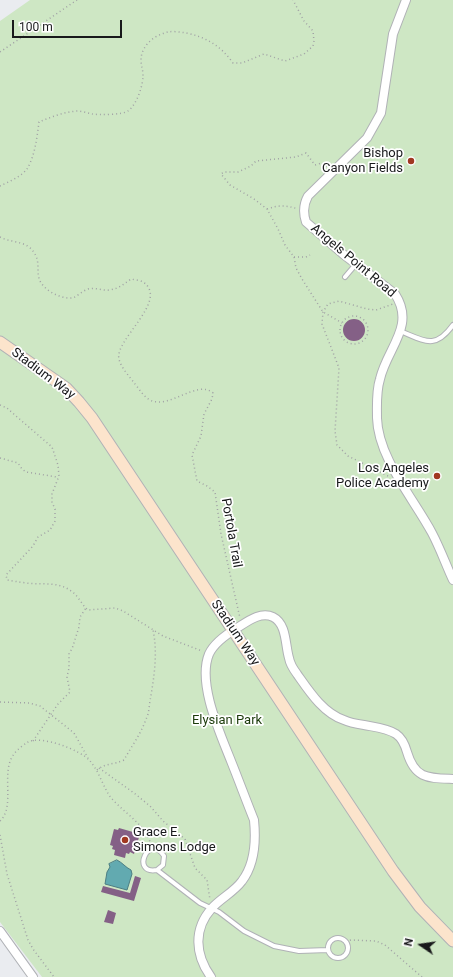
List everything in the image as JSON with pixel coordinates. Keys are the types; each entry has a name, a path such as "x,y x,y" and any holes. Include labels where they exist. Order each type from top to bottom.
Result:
{"main road":[{"name":"Stadium Way","path":"0,342 66,388 92,418 237,628 406,890 420,907 453,941"}],"street":[{"name":"Angels Point Road","path":"406,0 393,34 389,52 381,113 367,138 308,196 305,202 304,215 306,222 356,264 395,294 400,302 403,314 400,332 380,378 377,395 377,422 385,451 401,482 432,532 453,580"},
{"path":"211,977 204,967 197,944 202,923 212,908 242,881 253,857 256,837 254,820 211,707 207,685 206,664 213,646 237,628 263,615 274,618 282,626 289,659 295,671 319,703 333,715 343,720 388,730 396,734 405,746 409,760 418,773 435,779 453,779"},
{"path":"0,931 33,977"}],"lane":[{"path":"345,277 356,264"},
{"path":"400,332 426,341 434,341 442,338 453,325"},
{"path":"157,870 163,865 164,856 158,850 153,849 146,852 144,855 143,863 147,868 157,870 200,903 219,912 244,931 274,946 299,951 328,950"},
{"path":"341,938 346,941 349,950 342,958 334,958 329,954 328,950 329,943 334,939 341,938"}],"path":[{"path":"0,52 77,0"},
{"path":"0,186 17,178 26,170 31,158 39,122 64,113 78,111 93,114 114,114 127,111 135,102 142,85 143,75 141,60 143,50 149,42 157,36 169,32 194,35 211,41 234,63 242,63 264,54 285,61 304,54 313,46 313,31 304,21 293,0"},
{"path":"335,169 322,164 315,165 306,153 296,157 256,161 251,166 238,172 224,172 221,174 230,185 254,199 267,209 294,257 299,274 323,312 342,323"},
{"path":"267,209 276,206 287,206 304,211"},
{"name":"Portola Trail","path":"0,237 29,247 37,257 40,281 48,290 64,298 73,298 89,289 108,290 117,288 131,279 142,281 149,288 150,297 144,314 118,353 119,360 128,376 146,398 159,403 205,389 210,390 213,393 212,399 204,414 201,436 192,455 197,481 215,492 237,628"},
{"path":"294,257 306,257 310,255"},
{"path":"400,302 376,310 339,301 328,304 323,312 322,324 339,368 335,431 337,445 348,456 401,482"},
{"path":"353,316 362,318 367,326 367,335 365,339 357,344 348,343 341,336 340,327 342,323 348,317 353,316"},
{"path":"0,405 7,408 52,447 58,466 58,478 52,494 52,502 55,510 55,521 50,530 38,537 33,546 6,575 7,580 50,584 65,588 72,591 88,610 115,608 124,611 174,641 209,653"},
{"path":"0,458 18,463 26,472 58,478"},
{"path":"33,741 58,704 70,692 67,677 69,668 69,653 79,627 80,617 86,608"},
{"path":"96,770 103,765 114,764 124,760 147,718 152,690 156,650 154,630"},
{"path":"0,702 29,703 40,706 74,733 112,799 132,817 147,834 153,849"},
{"path":"0,821 3,818 8,800 8,765 14,754 28,742 46,741 71,749 89,759"},
{"path":"99,768 150,806 163,821 186,839 195,868 207,880 212,908"},
{"path":"0,835 7,874 28,940 54,977"},
{"path":"346,941 376,941 385,945 422,977"}],"green space":[{"name":"Elysian Park","path":"30,0 453,0 453,977 42,977 0,922 0,21"}],"water":[{"path":"117,860 131,870 132,874 127,890 105,884 107,872 110,867 109,864"}],"building":[{"path":"354,319 362,322 365,330 362,338 354,341 346,338 343,330 346,322"},
{"name":"Grace E. Simons Lodge","path":"119,828 140,834 134,854 130,852 129,854 126,853 125,858 114,855 115,850 112,849 113,846 110,845 114,829 118,830"},
{"path":"135,876 141,878 134,901 101,892 103,886 130,893"},
{"path":"108,910 116,913 113,924 104,922"}],"place":[{"name":"Bishop Canyon Fields","path":"411,161"},
{"name":"Los Angeles Police Academy","path":"437,476"},
{"name":"Grace E. Simons Lodge","path":"125,840"}]}
